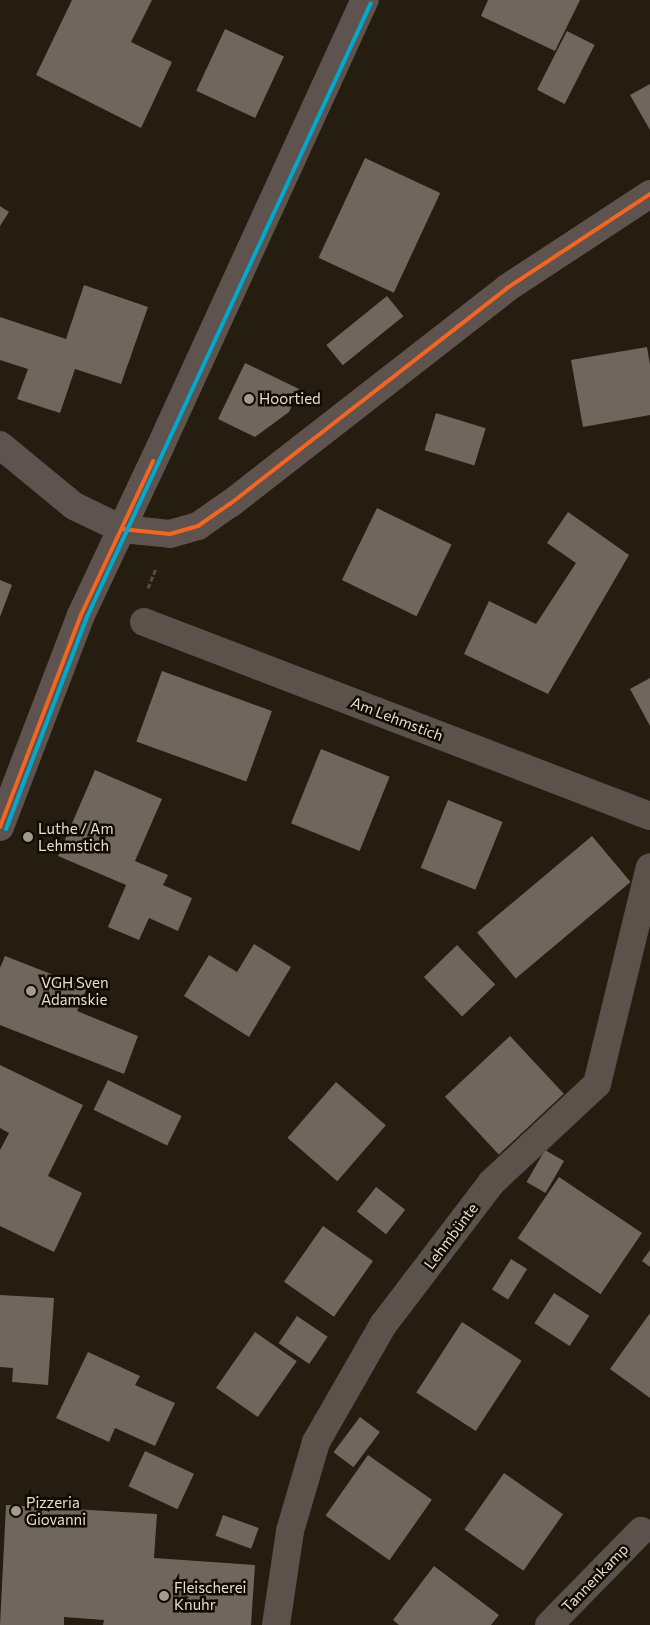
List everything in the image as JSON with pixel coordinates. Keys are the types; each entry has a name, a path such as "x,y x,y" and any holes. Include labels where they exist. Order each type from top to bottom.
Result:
{"street":[{"path":"0,827 81,615 365,0"},
{"path":"0,445 74,506 122,529 170,534 198,526 230,504 508,288 650,194"},
{"name":"Am Lehmstich","path":"144,622 650,816"},
{"name":"Lehmbünte","path":"276,1625 290,1531 316,1442 384,1325 491,1183 597,1084 650,867"},
{"name":"Tannenkamp","path":"549,1625 641,1531"}],"path":[{"path":"144,622 142,600 170,534"}],"building":[{"path":"72,0 152,0 131,42 172,62 141,128 36,75"},
{"path":"488,0 580,0 555,51 481,16"},
{"path":"225,29 284,56 255,118 196,91"},
{"path":"567,31 595,45 565,104 537,90"},
{"path":"650,84 650,130 630,95"},
{"path":"365,158 440,193 394,293 319,258"},
{"path":"0,206 9,212 0,226"},
{"path":"84,285 148,307 121,384 75,369 60,413 17,399 28,369 0,360 0,317 66,339"},
{"path":"387,296 403,316 343,365 326,345"},
{"path":"647,347 650,365 650,415 583,427 571,360"},
{"path":"245,363 299,389 289,412 255,437 218,419"},
{"path":"436,413 486,428 474,465 425,450"},
{"path":"377,508 452,544 417,616 342,580"},
{"path":"568,512 629,555 548,694 464,654 489,601 536,624 576,563 547,543"},
{"path":"0,580 12,585 0,617"},
{"path":"162,671 272,711 246,781 136,741"},
{"path":"650,678 650,726 630,689"},
{"path":"321,749 390,777 360,851 291,823"},
{"path":"95,770 162,799 135,861 168,875 163,885 192,898 178,931 149,918 139,940 108,927 126,885 58,856"},
{"path":"448,800 503,822 475,890 421,868"},
{"path":"592,836 631,882 516,978 477,932"},
{"path":"254,944 291,967 249,1037 184,996 209,955 237,972"},
{"path":"457,945 495,985 462,1017 424,977"},
{"path":"5,956 87,988 77,1011 138,1036 124,1074 0,1025 0,968"},
{"path":"510,1036 564,1094 499,1154 445,1097"},
{"path":"0,1065 83,1105 48,1176 82,1193 54,1252 0,1226 0,1150 9,1133 0,1128"},
{"path":"108,1080 182,1116 167,1146 94,1110"},
{"path":"336,1082 386,1125 337,1181 287,1138"},
{"path":"545,1150 564,1161 546,1193 526,1182"},
{"path":"559,1177 642,1233 601,1294 518,1238"},
{"path":"376,1187 405,1210 386,1234 357,1211"},
{"path":"323,1226 373,1261 334,1317 284,1282"},
{"path":"650,1250 650,1267 642,1261"},
{"path":"511,1259 527,1269 508,1300 492,1290"},
{"path":"554,1293 589,1316 570,1346 534,1323"},
{"path":"0,1295 54,1298 48,1385 12,1382 13,1368 0,1367"},
{"path":"650,1313 650,1398 610,1369"},
{"path":"297,1316 328,1337 309,1364 279,1343"},
{"path":"462,1322 522,1361 476,1431 416,1392"},
{"path":"255,1332 297,1361 258,1417 216,1388"},
{"path":"88,1352 140,1376 135,1385 175,1403 155,1446 115,1428 109,1442 56,1418"},
{"path":"360,1417 380,1432 353,1467 334,1452"},
{"path":"145,1451 194,1474 177,1509 129,1486"},
{"path":"368,1455 432,1500 389,1560 326,1516"},
{"path":"504,1473 563,1514 523,1571 464,1530"},
{"path":"6,1505 157,1514 154,1558 255,1565 251,1625 103,1625 104,1620 64,1617 64,1625 0,1625"},
{"path":"223,1515 259,1528 251,1549 215,1536"},
{"path":"434,1566 499,1615 491,1625 399,1625 393,1620"}],"transit line":[{"path":"6,829 87,617 371,3"},
{"path":"122,529 170,534 198,526 230,504 507,288 650,194"},
{"path":"0,827 81,615 153,461"}],"place":[{"name":"Hoortied","path":"249,399"},
{"name":"Luthe / Am Lehmstich","path":"28,837"},
{"name":"VGH Sven Adamskie","path":"31,991"},
{"name":"Pizzeria Giovanni","path":"16,1511"},
{"name":"Fleischerei Knuhr","path":"164,1596"}]}
